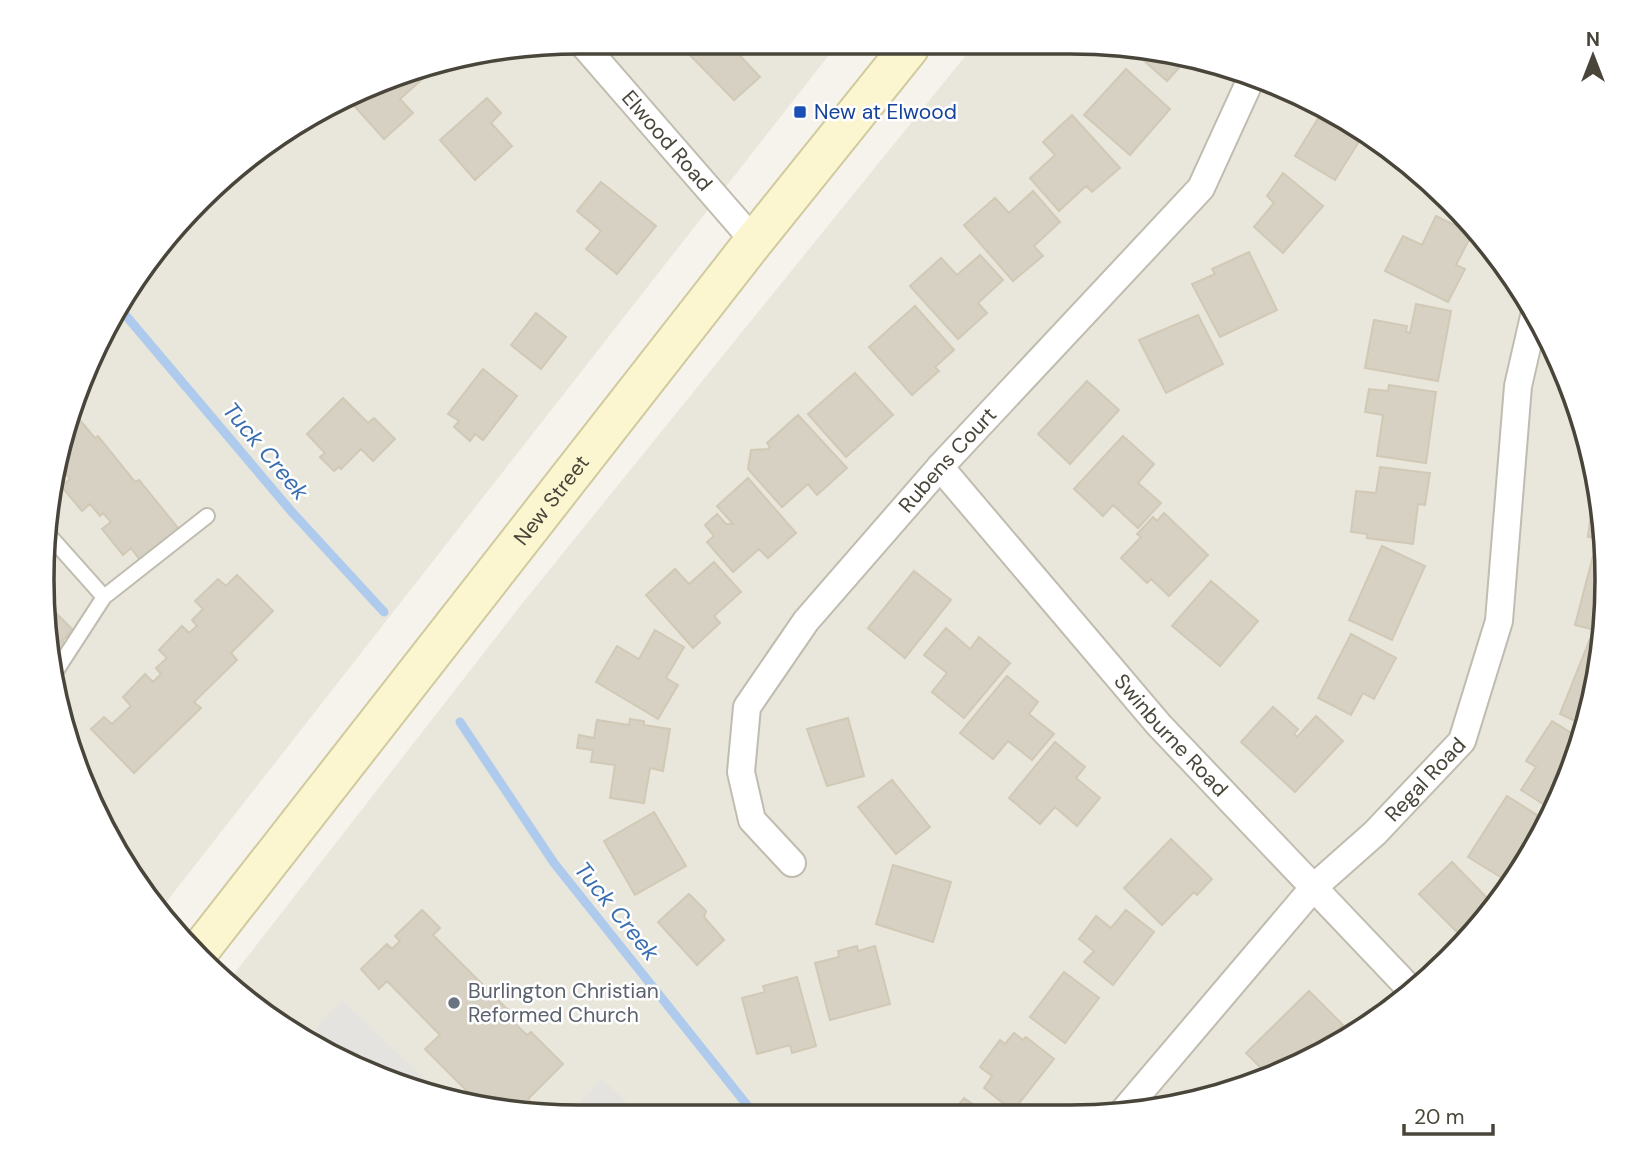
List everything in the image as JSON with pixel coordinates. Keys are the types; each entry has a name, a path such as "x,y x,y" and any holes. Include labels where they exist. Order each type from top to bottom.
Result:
{"main road":[{"name":"New Street","path":"203,946 754,241 904,54"}],"street":[{"name":"Elwood Road","path":"591,54 754,241"},
{"name":"Rubens Court","path":"792,863 752,820 741,772 747,707 806,621 940,467 1201,188 1248,86"},
{"name":"Regal Road","path":"1133,1101 1314,887 1375,833 1462,741 1499,621 1518,386 1531,329"},
{"name":"Swinburne Road","path":"940,467 1159,725 1405,983"}],"lane":[{"path":"61,663 104,597 208,516"},
{"path":"55,542 104,597"}],"shaded area":[{"path":"830,54 166,903 143,871 108,812 82,748 64,682 55,614 54,580 55,545 64,477 82,411 108,347 163,260 208,208 260,163 347,108 411,82 477,64 545,55"},
{"path":"967,54 1104,55 1172,64 1205,72 1271,94 1302,108 1389,163 1441,208 1464,233 1506,288 1541,347 1555,378 1577,444 1585,477 1594,545 1594,614 1590,648 1585,682 1567,748 1541,812 1524,842 1486,899 1464,926 1441,951 1389,996 1302,1051 1271,1065 1205,1087 1172,1095 1104,1104 580,1105 545,1104 477,1095 411,1077 347,1051 288,1016 234,974 521,605"},
{"path":"342,1000 427,1082 347,1051 324,1038 315,1029"},
{"path":"602,1079 629,1105 580,1105 577,1105"}],"building":[{"path":"689,54 738,54 760,77 734,100"},
{"path":"1143,60 1180,66 1167,81"},
{"path":"1126,69 1170,109 1130,155 1084,115"},
{"path":"423,78 400,99 413,113 384,139 354,105"},
{"path":"487,98 501,113 491,123 512,146 475,180 440,140"},
{"path":"1072,115 1120,168 1092,192 1086,186 1059,211 1030,178 1055,155 1043,142"},
{"path":"1319,117 1359,142 1335,180 1295,156"},
{"path":"1283,173 1323,206 1283,253 1254,227 1274,203 1267,196"},
{"path":"601,182 656,226 617,274 586,249 601,231 577,211"},
{"path":"1033,191 1060,222 1034,246 1043,256 1013,281 964,225 995,198 1009,213"},
{"path":"1436,216 1459,227 1469,239 1456,265 1465,269 1448,302 1385,271 1403,236 1422,245"},
{"path":"1249,252 1277,310 1220,337 1192,284 1215,274 1212,269"},
{"path":"980,255 1003,280 978,303 987,313 958,339 910,286 941,258 957,275"},
{"path":"1416,304 1451,311 1438,381 1365,368 1374,320 1407,326 1406,332 1410,333"},
{"path":"915,306 954,350 935,367 939,371 912,395 869,347"},
{"path":"536,313 566,337 541,369 511,345"},
{"path":"1198,315 1223,364 1166,393 1139,340"},
{"path":"483,369 517,396 483,440 475,434 470,441 454,427 459,421 448,414"},
{"path":"855,373 893,415 846,457 808,414"},
{"path":"1087,381 1119,410 1070,464 1038,434"},
{"path":"1389,385 1436,392 1426,463 1377,456 1383,415 1365,412 1369,389 1388,391"},
{"path":"343,398 368,423 374,418 395,439 373,461 361,449 341,469 339,467 334,471 320,457 325,453 307,434"},
{"path":"798,415 847,468 817,495 808,484 782,507 748,469 751,450 768,449 770,447 767,443"},
{"path":"79,420 95,438 98,436 135,482 139,480 179,529 140,560 131,548 123,555 102,529 111,522 103,513 100,516 90,504 82,511 62,488 70,479 65,473"},
{"path":"1123,436 1154,464 1138,483 1161,503 1138,528 1113,505 1103,516 1074,489"},
{"path":"1380,467 1430,473 1425,505 1418,504 1413,544 1367,538 1367,534 1351,532 1356,491 1376,493"},
{"path":"748,478 796,533 768,558 759,549 733,572 707,542 714,536 705,525 717,514 726,524 733,524 717,506"},
{"path":"1164,513 1208,555 1169,596 1151,579 1147,583 1121,558 1141,537 1137,534 1153,517 1157,521"},
{"path":"1591,516 1593,538 1588,537"},
{"path":"1382,546 1425,566 1392,640 1349,620"},
{"path":"1593,556 1595,580 1592,629 1575,625"},
{"path":"714,562 741,592 714,616 720,623 693,648 646,595 675,569 689,584"},
{"path":"914,571 951,600 905,658 868,628"},
{"path":"237,575 273,611 231,653 237,660 194,702 201,708 134,773 91,729 104,717 112,724 131,706 123,697 145,674 153,682 161,674 156,668 167,658 159,650 182,626 189,633 197,626 192,620 203,609 195,601 218,579 226,586"},
{"path":"1211,581 1258,621 1220,666 1172,626"},
{"path":"55,612 73,630 62,641 70,649 61,658"},
{"path":"946,628 970,649 979,637 1010,663 964,718 932,692 947,673 924,655"},
{"path":"655,630 684,647 666,678 678,685 658,719 596,682 617,646 639,659"},
{"path":"1351,634 1396,658 1374,699 1363,693 1351,715 1318,698"},
{"path":"1590,639 1585,682 1575,721 1560,714"},
{"path":"1007,676 1038,702 1029,714 1054,734 1032,760 1008,741 993,759 960,733"},
{"path":"1273,707 1298,729 1294,734 1297,737 1316,716 1343,741 1295,792 1241,742"},
{"path":"848,718 864,776 827,786 807,729"},
{"path":"630,719 644,721 644,725 670,729 663,771 650,768 644,803 610,798 615,765 591,762 593,750 577,748 579,735 594,738 597,720 629,725"},
{"path":"1552,721 1572,733 1544,805 1521,790 1536,767 1526,761"},
{"path":"1055,742 1085,767 1076,778 1100,798 1077,826 1055,807 1040,824 1009,798"},
{"path":"892,780 930,827 896,854 858,807"},
{"path":"1507,796 1539,816 1501,878 1468,857"},
{"path":"654,812 686,866 635,895 604,841"},
{"path":"1171,839 1212,879 1197,895 1194,892 1162,925 1124,888"},
{"path":"1452,862 1487,898 1458,933 1419,894"},
{"path":"893,865 951,882 933,942 876,924"},
{"path":"689,894 706,911 704,917 724,940 697,965 658,922"},
{"name":"Burlington Christian Reformed Church","path":"422,910 440,928 433,935 515,1017 512,1021 527,1035 531,1032 563,1064 528,1099 531,1102 469,1093 425,1049 440,1035 387,981 379,989 361,969 387,944 392,949 400,941 395,936"},
{"path":"1126,910 1154,932 1113,985 1084,962 1094,951 1079,939 1096,916 1111,928"},
{"path":"857,946 858,951 875,946 890,1004 830,1020 815,963 839,957 838,951"},
{"path":"1064,972 1099,998 1065,1043 1030,1017"},
{"path":"797,977 816,1046 792,1053 790,1045 757,1054 742,998 765,992 763,986"},
{"path":"1309,991 1343,1025 1302,1051 1261,1068 1246,1053"},
{"path":"1014,1033 1023,1040 1026,1037 1054,1059 1018,1105 1005,1105 984,1088 992,1076 980,1067 1000,1040 1005,1044"},
{"path":"964,1098 974,1105 958,1105"}],"waterway":[{"name":"Tuck Creek","path":"126,316 291,511 384,612"},
{"name":"Tuck Creek","path":"460,722 554,863 747,1105"}],"place":[{"name":"New at Elwood","path":"800,112"},
{"name":"Burlington Christian Reformed Church","path":"454,1003"}]}
